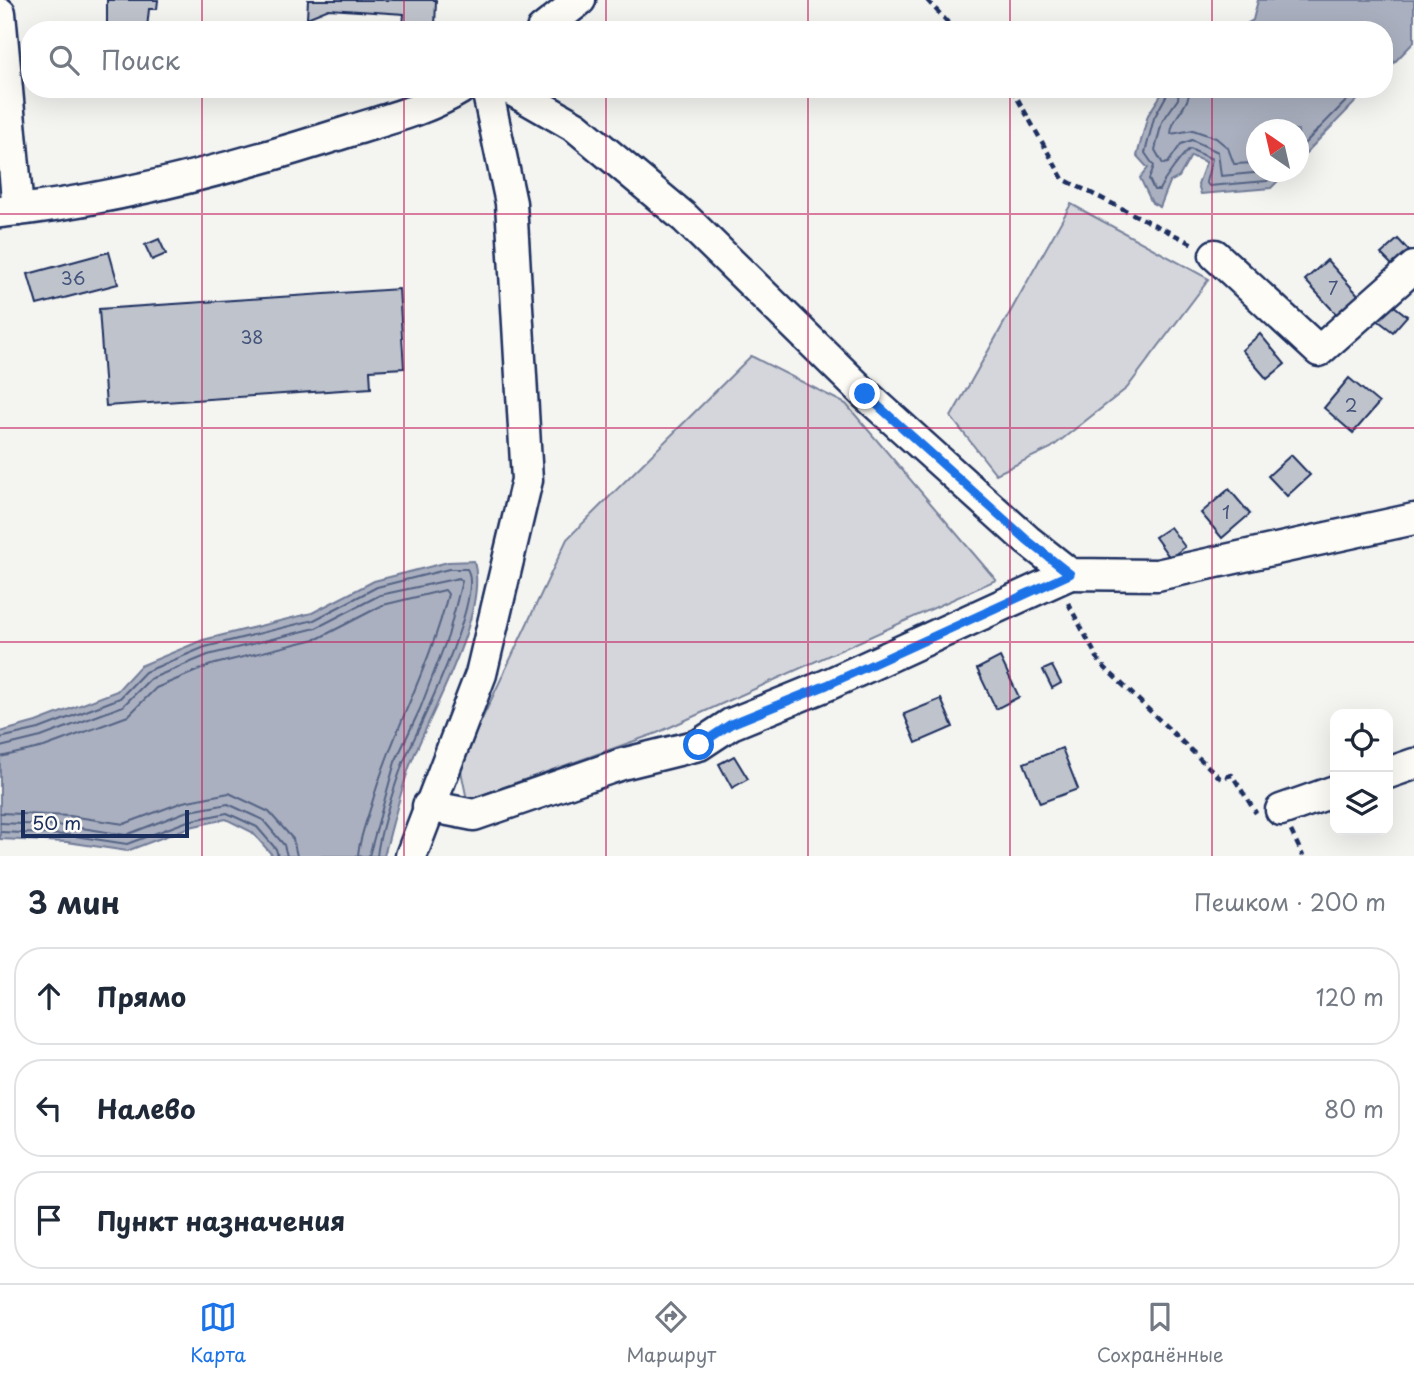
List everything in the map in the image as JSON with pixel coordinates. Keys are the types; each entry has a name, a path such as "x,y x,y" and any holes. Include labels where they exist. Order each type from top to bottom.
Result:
{"street":[{"path":"553,21 580,0"},
{"path":"0,13 9,211 95,199 300,147 418,109 441,98"},
{"path":"411,856 481,674 527,480 511,203 489,98"},
{"path":"526,98 576,127 685,218 865,394 1027,540 1070,574"},
{"path":"1214,255 1319,351 1414,267"},
{"path":"428,806 474,815 622,764 699,745 731,724 827,685 1070,574 1157,575 1414,519"},
{"path":"1391,772 1414,764"},
{"path":"1281,810 1330,793"}],"path":[{"path":"927,0 947,21"},
{"path":"1017,98 1063,179 1214,255"},
{"path":"1070,574 1067,606 1100,663 1220,778 1232,775 1256,814 1281,810 1303,856"}],"shaded area":[{"path":"1071,204 1209,279 1127,388 1051,448 996,474 951,417"},
{"path":"751,356 846,404 996,580 657,733 467,800 460,766 567,539"}],"water":[{"path":"1258,0 1414,0 1414,42 1393,64 1393,21 1253,20"},
{"path":"1159,98 1359,98 1309,150 1309,119 1246,119 1246,182 1277,182 1271,188 1201,194 1198,184 1206,162 1191,156 1179,177 1170,182 1160,207 1152,203 1140,178 1148,168 1137,156 1148,115"},
{"path":"474,561 476,583 473,609 465,637 409,768 384,856 273,856 252,832 226,819 190,827 127,851 67,842 0,839 0,732 36,722 117,691 140,666 203,640 312,613 374,581 448,562"}],"building":[{"path":"107,0 158,0 157,9 149,9 148,21 107,21"},
{"path":"308,0 436,0 435,21 403,21 404,14 329,9 307,18"},
{"path":"159,239 166,254 152,260 145,245"},
{"path":"1398,239 1410,252 1394,267 1381,254"},
{"path":"109,252 118,284 37,305 28,274"},
{"path":"1327,260 1361,298 1339,317 1305,280"},
{"path":"399,289 404,368 370,370 371,388 106,406 99,309"},
{"path":"1389,302 1407,316 1393,332 1376,319"},
{"path":"1260,334 1285,364 1267,379 1242,350"},
{"path":"1349,378 1379,403 1353,433 1324,408"},
{"path":"1291,455 1310,475 1287,496 1268,476"},
{"path":"1229,489 1250,514 1222,538 1201,513"},
{"path":"1170,527 1185,547 1170,558 1155,537"},
{"path":"1000,657 1019,697 996,709 977,669"},
{"path":"1052,666 1061,683 1052,688 1043,670"},
{"path":"941,699 953,727 916,743 904,714"},
{"path":"1062,748 1078,789 1040,803 1024,763"},
{"path":"734,756 748,779 732,788 719,764"}],"route":[{"path":"699,745 731,724 827,685 1070,574 1027,540 865,394"}]}
